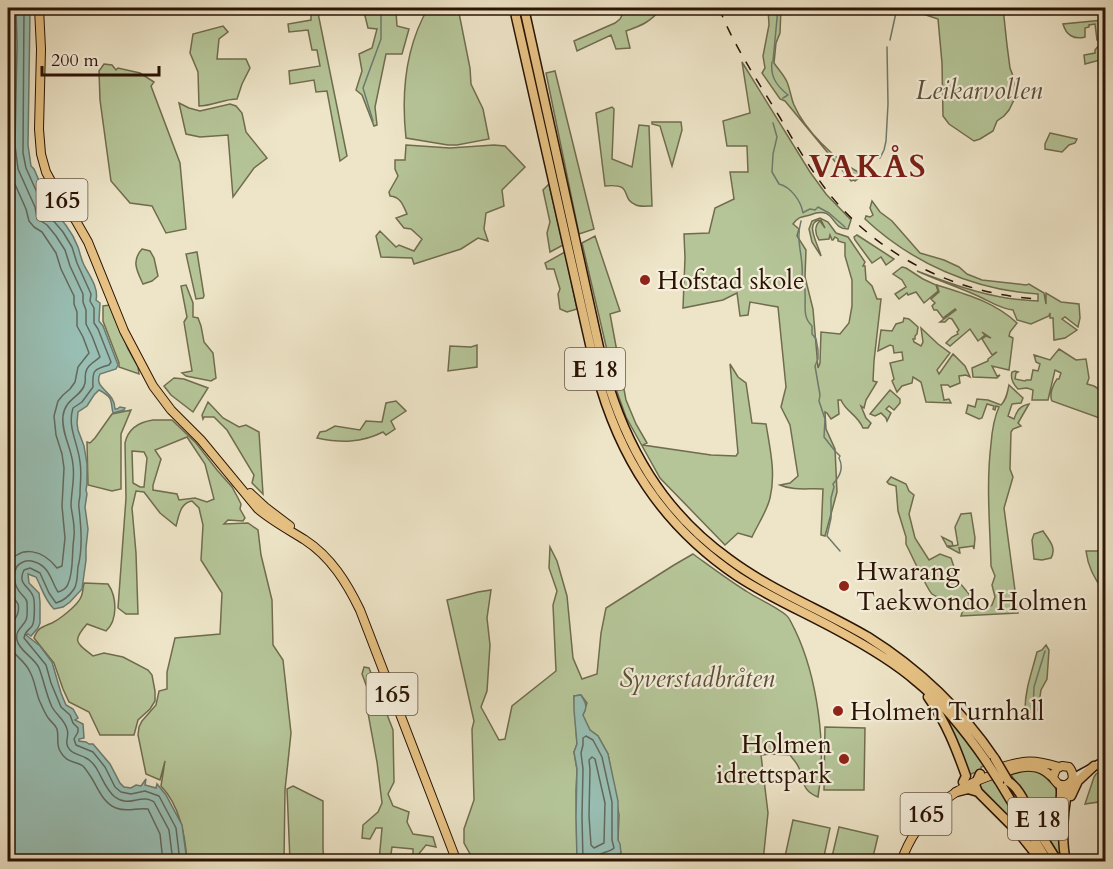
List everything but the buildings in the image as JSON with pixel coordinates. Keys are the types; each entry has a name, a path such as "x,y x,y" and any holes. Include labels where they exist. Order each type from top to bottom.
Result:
{"highway":[{"name":"E 18","path":"514,8 596,371 612,423 634,468 655,499 700,548 723,566 767,594 886,658 918,682 957,721 990,760"},
{"name":"E 18","path":"524,8 604,370 620,419 641,464 667,500 699,535 728,559 758,579 866,637 906,663 938,690 963,716 1058,861"},
{"name":"E 18","path":"918,682 946,724 978,792 1018,832 1042,861"},
{"name":"E 18","path":"1065,811 1077,783 1094,766"},
{"name":"E 18","path":"1004,781 1018,790 1031,812 1044,820 1056,814 1061,794 1069,779"},
{"name":"E 18","path":"1066,861 1063,840 1069,779"},
{"name":"E 18","path":"1004,781 1048,861"},
{"name":"E 18","path":"956,792 968,789 978,792"}],"main road":[{"name":"165","path":"39,8 40,147 44,166 52,185 88,242 124,331 149,377 170,403 199,430 231,473 252,496 320,552 346,584 357,604 457,861"},
{"path":"1069,779 1106,758"},
{"path":"1069,779 1085,767 1106,758"},
{"name":"165","path":"899,861 906,841 935,805 972,779 1008,765 1032,761 1059,767 1066,766 1069,779 1055,781 1044,770 1031,767 972,779 921,823 899,861"},
{"path":"1053,777 1054,771 1059,767"},
{"name":"165","path":"442,824 452,861"}],"green space":[{"path":"311,8 317,8 347,156 340,161 327,91 316,92 314,80 290,84 289,71 320,66 317,50 312,50 308,30 289,32 288,24 311,20"},
{"path":"363,8 400,8 396,12 397,26 409,29 402,54 386,54 375,107 377,125 374,126 362,95 356,90 362,71 359,54 372,48 377,29 368,28"},
{"path":"428,8 458,8 471,84 483,109 489,139 448,145 406,138 404,104 406,71 414,39"},
{"path":"626,8 662,8 646,23 626,31 630,48 616,49 611,35 577,51 574,41 615,23"},
{"path":"768,8 781,8 780,33 776,43 774,63 787,82 799,115 821,143 839,160 858,172 859,178 855,181 851,181 785,101 780,99 762,73 765,68 763,56 769,25"},
{"name":"Leikarvollen","path":"925,8 1003,8 1010,68 1016,96 1009,110 997,121 993,131 980,139 974,141 949,124 943,116 938,19 923,14"},
{"path":"1103,20 1105,51 1101,52 1100,60 1085,64 1084,55 1095,53 1100,44 1100,40 1097,40 1095,24 1085,28 1085,37 1077,38 1068,34 1063,24"},
{"path":"223,26 228,32 219,39 217,59 246,59 250,68 237,99 199,106 198,72 190,53 193,34"},
{"path":"742,62 810,172 826,194 851,220 848,229 842,228 829,215 819,213 801,217 793,224 799,229 797,236 806,250 805,277 813,309 818,368 821,332 840,334 849,323 852,306 852,280 845,256 845,243 838,241 835,237 832,240 830,235 829,239 819,240 816,228 820,221 825,228 821,220 816,221 813,229 821,256 812,242 809,229 812,221 820,218 828,222 836,233 848,237 865,262 863,266 865,266 866,280 872,286 877,299 881,299 873,381 877,382 864,408 861,406 871,423 868,428 863,428 841,400 838,400 839,414 831,419 825,412 826,429 835,449 837,492 825,536 821,535 823,489 796,489 780,485 790,483 798,476 790,425 781,407 786,387 778,307 750,302 748,315 740,316 737,293 723,300 683,308 684,234 709,233 715,208 734,199 730,172 748,172 747,146 727,146 723,121 750,113"},
{"path":"104,64 112,65 116,70 118,68 140,73 154,82 151,86 180,163 186,229 166,233 152,206 130,203 111,181 100,100 99,71"},
{"path":"555,71 594,229 579,234 546,73"},
{"path":"179,103 200,111 230,104 236,106 242,113 246,132 267,158 254,168 233,197 228,135 200,137 186,134"},
{"path":"612,107 614,109 612,159 632,167 639,125 649,126 652,206 636,205 628,199 624,189 605,186 596,113"},
{"path":"652,122 681,122 682,130 672,166 660,126"},
{"path":"1050,133 1077,139 1062,152 1045,149"},
{"path":"406,145 450,148 505,146 525,167 502,190 504,206 486,213 484,229 488,241 478,238 461,249 414,264 412,258 381,257 376,236 380,231 396,247 399,245 414,251 422,239 411,229 404,228 396,218 407,214 401,202 390,196 389,192 398,176 395,160 405,160"},
{"path":"549,184 563,245 550,252 547,233 550,222 543,190"},
{"path":"872,201 920,253 944,260 982,280 1029,284 1044,293 1046,304 1046,293 1061,302 1079,304 1078,327 1065,317 1062,319 1077,330 1065,338 1054,340 1053,318 1050,318 1050,313 1049,316 1031,324 1017,320 1013,310 917,271 991,295 1038,301 1038,294 990,287 967,280 945,272 903,249 865,219 866,216 873,215 870,208"},
{"path":"857,235 894,259 886,265 881,257 872,263 855,240 854,237"},
{"path":"595,236 620,311 610,314 626,400 647,443 643,445 711,455 736,456 738,453 730,364 738,377 746,383 752,423 766,424 772,470 769,503 752,537 738,533 725,545 660,478 626,417 616,389 582,243"},
{"path":"142,249 150,251 158,276 143,284 136,262"},
{"path":"197,252 204,296 196,299 186,254"},
{"path":"565,252 577,309 567,312 560,309 558,294 560,289 554,269 547,269 545,263"},
{"path":"902,267 936,285 938,291 924,303 916,292 908,295 907,293 899,299 895,294 906,287 902,280 893,274"},
{"path":"186,285 193,303 193,317 198,318 204,342 213,353 216,378 211,381 186,376 182,373 192,371 184,322 187,317 181,286"},
{"path":"937,285 990,304 1017,323 1009,336 1013,338 1009,370 992,366 997,376 1000,375 997,378 973,377 972,368 988,361 997,352 992,355 982,339 986,336 991,338 982,332 985,335 978,341 970,329 950,346 946,343 958,334 959,330 952,319 940,322 956,310 943,318 937,310 934,310 932,306 935,303 931,299 939,292"},
{"path":"110,305 139,374 119,367 103,321 103,306"},
{"path":"904,318 909,319 918,327 914,342 921,346 923,342 921,328 950,353 937,370 939,374 953,354 965,366 970,377 959,376 960,383 950,387 941,385 944,400 949,399 951,403 926,402 921,382 913,377 912,383 902,386 897,392 892,381 894,379 890,363 903,360 902,352 894,353 893,346 890,345 878,351 881,330 892,331 896,324 903,322"},
{"path":"477,345 477,367 448,371 450,346"},
{"path":"1059,349 1076,360 1086,359 1089,378 1087,384 1105,393 1105,420 1052,401 1052,390 1061,373 1055,370 1048,400 1032,400 1033,390 1018,389 1013,383 1012,372 1018,372 1015,379 1025,381 1031,380 1033,370 1038,371 1040,364 1036,362 1034,355 1050,360"},
{"path":"174,378 184,379 208,388 193,412 171,395 164,386"},
{"path":"1009,385 1023,398 1021,403 1012,404 1008,416 1014,419 1019,409 1029,404 1018,423 1021,426 1011,432 1010,469 1013,477 1004,508 1018,613 961,616 963,610 961,606 954,601 932,594 927,586 906,544 898,511 896,486 887,482 891,477 906,484 914,495 909,514 915,538 929,560 940,554 951,558 959,582 969,594 973,606 985,610 992,605 995,597 992,585 995,576 991,566 989,475 993,429 999,407 996,406 995,410 994,406 987,404 982,418 979,419 966,413 968,405 975,407 977,399 1001,405 1006,398"},
{"path":"890,390 900,399 900,403 894,410 889,406 886,409 891,413 887,421 881,413 875,416 870,414"},
{"path":"396,401 406,411 391,421 395,429 386,435 383,432 351,441 317,438 320,432 335,426 360,430 366,421 382,422 386,403"},
{"path":"208,402 223,418 239,427 246,425 259,432 263,494 252,483 254,475 227,430 214,417 203,419 202,415"},
{"path":"131,410 121,434 121,489 112,491 88,485 87,442 90,443 95,438 112,414"},
{"path":"172,420 196,443 232,487 245,518 243,521 228,520 224,524 248,523 258,530 261,555 272,600 273,645 283,660 291,733 285,790 284,861 187,861 185,841 177,812 173,802 161,786 165,761 160,780 146,774 138,735 139,727 156,705 159,691 167,689 167,672 175,638 220,634 222,593 201,560 203,525 199,508 192,501 185,504 176,526 160,513 144,492 136,491 132,508 138,614 126,614 118,608 126,498 125,443 131,430 148,421","holes":["187,437 205,464 214,499 207,502 195,498 179,500 177,494 153,490 161,459 155,450","132,451 144,452 147,458 144,487 133,483"]},
{"path":"971,513 975,538 974,549 973,546 959,548 959,553 948,547 952,546 947,546 942,537 952,542 953,546 958,545 955,527 961,514"},
{"path":"1105,525 1106,586 1104,591 1092,572 1086,551 1103,551"},
{"path":"1043,531 1052,544 1053,554 1051,558 1034,559 1032,540 1034,534"},
{"name":"Syverstadbråten","path":"550,547 557,561 567,596 573,658 582,679 597,674 606,608 693,554 789,618 803,648 818,712 821,756 818,797 804,785 798,766 790,755 761,755 768,813 763,861 599,861 621,853 618,841 619,815 608,754 582,715 587,703 581,695 574,696 577,744 574,752 577,769 577,861 474,861 464,843 464,829 474,800 472,729 474,721 447,600 491,590 487,618 490,645 487,691 481,707 499,740 505,739 512,706 556,671 553,605 557,591 549,568"},
{"path":"84,583 108,584 115,608 113,621 106,631 87,624 79,635 80,645 93,656 104,653 123,657 148,670 152,675 155,701 138,720 134,735 100,735 89,712 69,702 54,663 34,638 39,629 52,623 76,604 82,595"},
{"path":"1046,645 1049,650 1047,679 1041,690 1038,710 1032,713 1025,710 1027,688 1037,652"},
{"path":"364,667 369,668 393,730 394,782 388,794 393,806 409,812 407,822 413,834 433,837 436,847 426,845 413,861 413,849 392,847 390,861 379,861 382,828 376,828 370,839 362,838 363,825 378,812 382,803 368,713 371,698 362,674"},
{"path":"941,710 981,760 984,766 981,770 968,773"},
{"name":"Holmen idrettspark","path":"825,727 865,728 864,790 824,790"},
{"path":"1105,768 1105,801 1085,804 1094,777"},
{"path":"1018,770 1039,773 1054,786 1058,795 1053,812 1044,817 1034,811 1010,773"},
{"path":"992,777 1034,846 980,790 977,783"},
{"path":"293,786 323,801 324,861 290,861 287,789"},
{"path":"1060,810 1062,861 1037,822"},
{"path":"793,820 830,828 823,861 784,861"},
{"name":"Holmen idrettspark","path":"839,827 878,836 872,861 831,861"}],"water":[{"path":"8,8 29,8 30,13 28,145 31,166 50,206 49,210 62,220 70,231 95,286 96,300 100,303 99,321 118,365 116,369 100,374 99,383 112,398 115,409 125,408 113,413 109,397 99,390 87,406 78,412 78,430 87,464 85,507 88,529 82,589 63,607 54,609 45,597 36,577 28,574 29,583 39,593 40,623 31,636 26,635 40,646 52,662 66,705 73,709 78,718 75,720 83,724 84,738 79,741 93,744 110,764 124,787 141,786 146,779 145,785 156,788 157,784 166,795 182,825 186,861 8,861"},
{"path":"581,695 586,705 583,715 590,730 598,736 608,754 618,801 618,840 621,853 599,861 577,861 577,769 574,752 577,744 574,696"}],"waterway":[{"path":"373,121 363,88 381,39 381,10 386,8"},
{"path":"773,61 778,8"},
{"path":"890,40 897,8"},
{"path":"880,158 886,141 887,47"},
{"path":"772,62 775,81 788,95 783,98"},
{"path":"773,123 777,137 772,172 779,184 788,188 795,195 803,213"},
{"path":"804,212 810,209 815,210 818,207 845,227"},
{"path":"801,221 799,243 805,288 805,310 818,350 815,366 819,401 825,419 824,437 840,456 841,469 833,484 831,518 827,536 840,551"},
{"path":"1033,710 1034,687 1045,651"}],"railway":[{"path":"719,8 754,76 804,157 831,196 851,218 898,255 951,281 979,290 1038,299"}],"place":[{"name":"Hofstad skole","path":"645,280"},
{"name":"Hwarang Taekwondo Holmen","path":"844,586"},
{"name":"Holmen Turnhall","path":"838,711"},
{"name":"Holmen idrettspark","path":"844,759"}],"district":[{"name":"VAKÅS","path":"868,166"}]}
